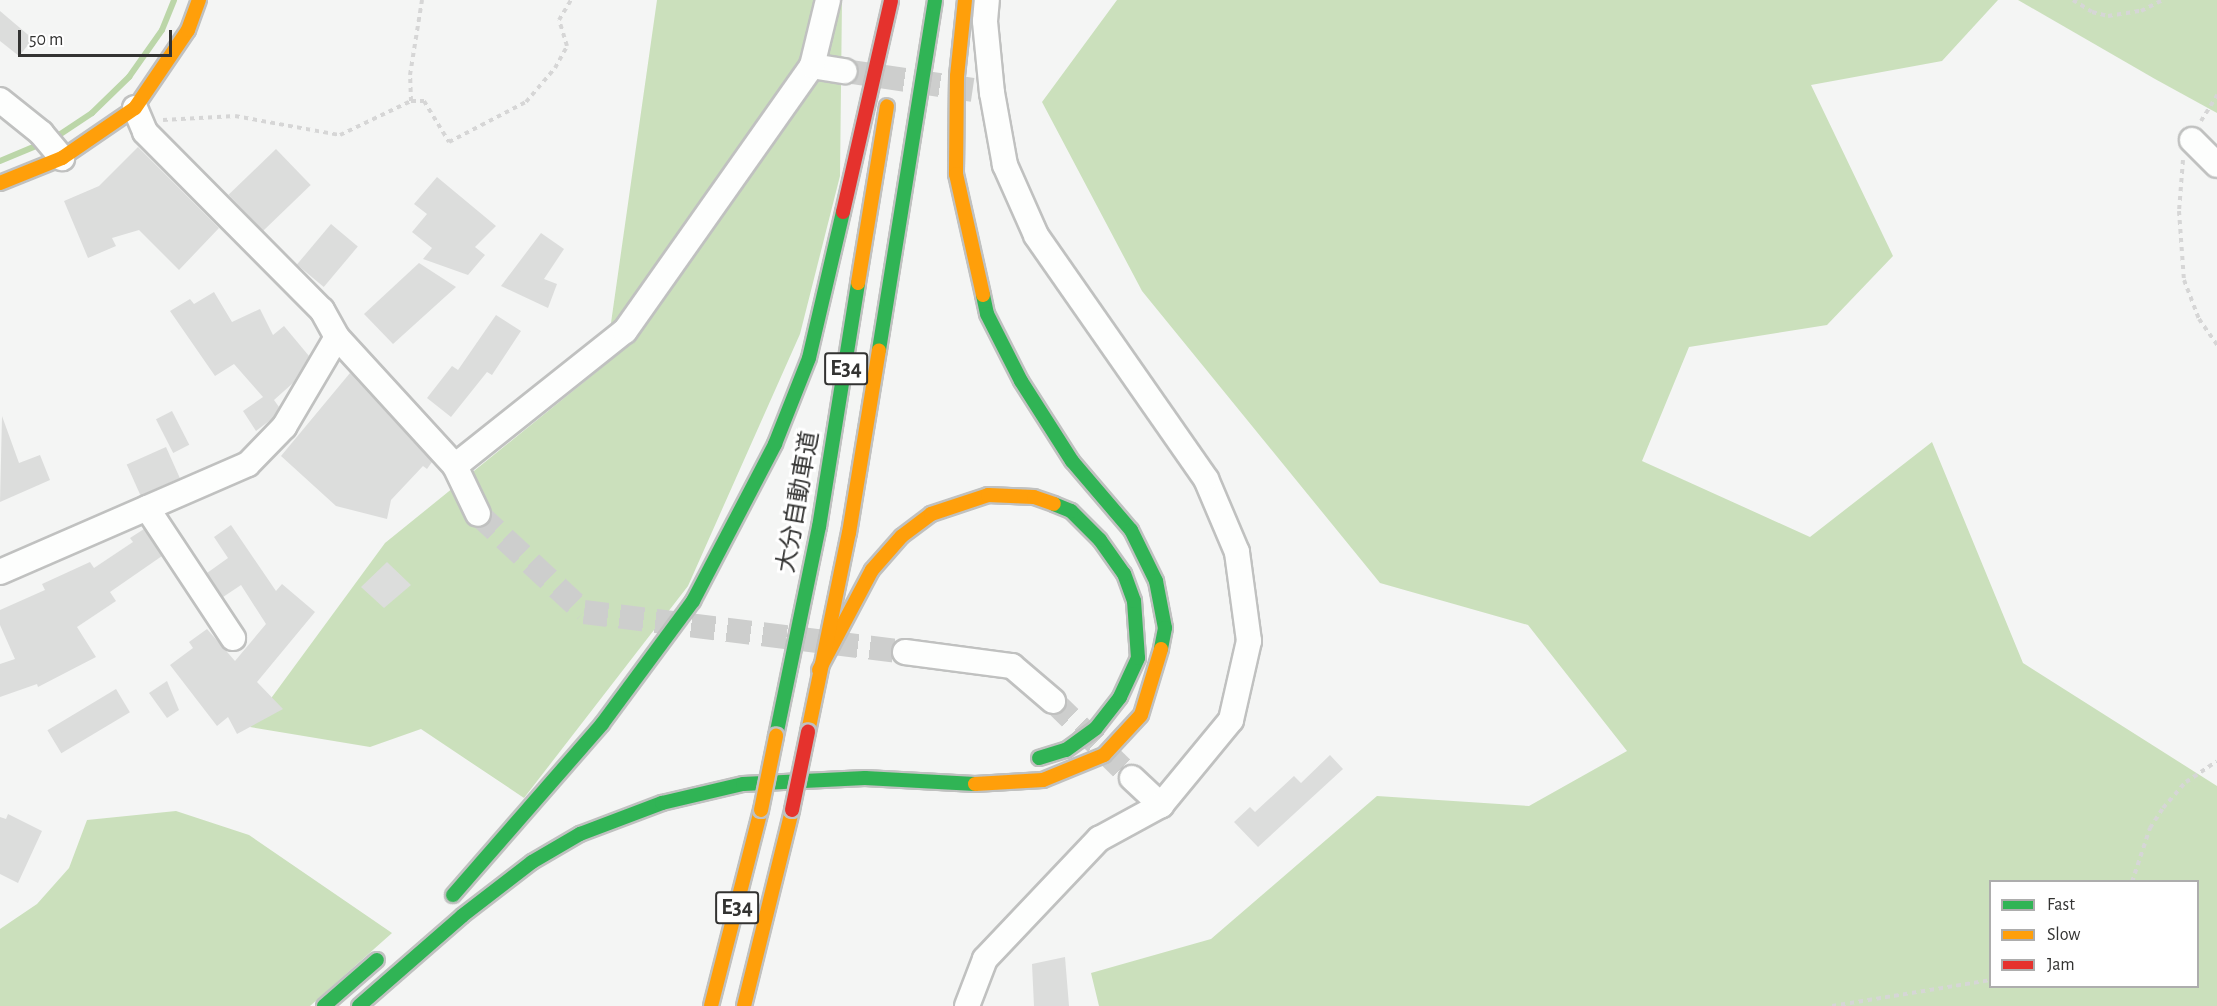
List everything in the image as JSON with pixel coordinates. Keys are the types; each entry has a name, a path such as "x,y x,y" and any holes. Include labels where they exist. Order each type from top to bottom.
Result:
{"main road":[{"path":"0,183 53,147 138,115 188,30 199,0"},
{"path":"508,855 448,899 602,724 693,601 776,444 809,358 891,0"},
{"path":"897,44 904,0"},
{"name":"E34","path":"744,1006 792,810 849,533 935,0"},
{"path":"359,1006 462,916 532,862 580,834 662,803 743,784 865,778 992,785 1042,780 1104,755 1141,715 1157,673 1165,628 1156,580 1131,530 1072,460 1021,381 987,314 956,174 957,76 965,0"},
{"name":"大分自動車道","path":"711,1006 761,810 819,526 890,87"},
{"path":"819,670 872,570 902,536 931,514 988,495 1034,497 1071,511 1100,540 1124,574 1134,601 1137,658 1120,697 1096,728 1066,750 1029,762"},
{"path":"755,768 921,766 966,769"},
{"path":"324,1006 392,947"}],"street":[{"path":"455,466 624,331 812,66 828,0"},
{"path":"968,1006 985,959 1099,839 1161,805 1231,720 1249,641 1237,552 1206,479 1036,235 1005,165 982,92 987,0"},
{"path":"812,66 845,71"},
{"path":"0,100 53,147"},
{"path":"138,115 145,132 322,310 337,337 455,466 478,514"},
{"path":"2192,140 2217,165"},
{"path":"0,572 248,464 284,427 337,337"},
{"path":"147,508 233,638"},
{"path":"905,652 1012,666 1053,701"},
{"path":"1132,778 1161,805"}],"path":[{"path":"411,101 410,75 422,0"},
{"path":"138,115 235,116 340,135 411,101 424,100 449,142 526,102 555,68 567,46 559,20 571,0"},
{"path":"2073,0 2092,12 2108,16 2141,11 2163,0"},
{"path":"2217,95 2185,151 2180,174 2184,280 2199,319 2217,345"},
{"path":"2133,880 2150,828 2163,808 2186,782 2217,761"},
{"path":"1832,1006 1989,980"}],"green space":[{"path":"657,0 842,0 840,176 800,334 688,586 524,798 421,729 370,747 250,727 385,543 605,365"},
{"path":"1117,0 1998,0 1942,61 1811,85 1893,256 1827,325 1689,347 1642,461 1810,537 1932,442 2023,663 2217,786 2217,1006 1099,1006 1091,973 1211,939 1377,796 1529,806 1627,751 1528,625 1380,583 1142,291 1042,102"},
{"path":"2018,0 2217,0 2217,113 2155,79"},
{"path":"176,811 249,835 392,933 310,1006 0,1006 0,929 37,904 69,868 87,820"}],"building":[{"path":"0,11 33,39 19,56 0,41"},
{"path":"138,147 219,228 179,270 139,230 112,238 116,246 88,258 64,201 99,186"},
{"path":"276,149 311,185 263,231 229,195"},
{"path":"437,177 496,226 475,247 485,255 468,275 423,259 432,248 412,232 427,214 414,204"},
{"path":"331,224 358,246 324,287 297,265"},
{"path":"541,233 564,249 544,279 557,284 548,308 501,286"},
{"path":"419,263 456,287 393,344 364,314"},
{"path":"214,292 232,322 260,309 273,335 284,326 309,356 293,383 274,400 279,407 273,418 256,431 243,411 263,397 234,364 215,376 170,311 190,299 194,304"},
{"path":"496,315 521,331 492,375 487,372 451,417 427,398 452,366 458,370"},
{"path":"350,373 432,462 427,469 423,466 391,500 387,519 336,506 281,456"},
{"path":"172,411 189,445 173,453 156,419"},
{"path":"2,416 19,463 40,455 50,480 0,502"},
{"path":"166,447 180,478 141,496 127,464"},
{"path":"231,525 276,591 282,584 315,612 257,682 283,709 237,734 228,717 217,726 170,665 193,648 189,642 207,629 235,661 266,624 241,585 223,597 207,573 228,558 214,537"},
{"path":"144,529 162,556 110,592 116,601 77,627 96,657 38,687 37,684 0,697 0,664 15,659 0,625 0,610 45,590 42,584 90,562 94,568 133,542 130,538"},
{"path":"387,562 411,585 384,608 361,587"},
{"path":"167,681 179,710 167,718 149,693"},
{"path":"116,689 130,712 61,753 47,730"},
{"path":"1330,755 1343,769 1258,847 1234,822 1250,807 1255,812 1294,776 1301,783"},
{"path":"8,814 42,831 18,883 0,874 0,817 6,819"},
{"path":"1065,957 1069,1006 1034,1006 1032,964"}],"waterway":[{"path":"53,139 92,113 129,77 162,30 174,0"},
{"path":"0,161 43,143"}],"tunnel":[{"path":"845,71 973,90"},
{"path":"478,514 584,612 905,652"},
{"path":"1053,701 1132,778"}],"traffic: fast":[{"path":"879,350 935,0"},
{"path":"453,895 602,724 693,601 775,444 809,358 843,212"},
{"path":"776,736 819,527 858,283"},
{"path":"983,295 987,314 1021,381 1072,461 1131,530 1156,581 1165,628 1161,649"},
{"path":"1039,758 1066,750 1096,728 1120,697 1138,658 1134,601 1124,574 1100,540 1071,511 1054,504"},
{"path":"359,1006 462,916 532,862 580,834 662,803 743,784 865,778 975,784"},
{"path":"324,1006 377,960"}],"traffic: slow":[{"path":"0,183 62,158 135,108 188,30 199,0"},
{"path":"965,0 957,76 956,174 983,295"},
{"path":"858,283 887,106"},
{"path":"808,732 849,533 879,350"},
{"path":"819,670 872,570 902,536 931,514 988,495 1034,497 1054,504"},
{"path":"975,784 1043,780 1104,755 1141,715 1161,649"},
{"path":"761,810 776,736"},
{"path":"711,1006 761,810"},
{"path":"744,1006 792,810"}],"traffic: jam":[{"path":"843,212 891,0"},
{"path":"792,810 808,732"}]}
